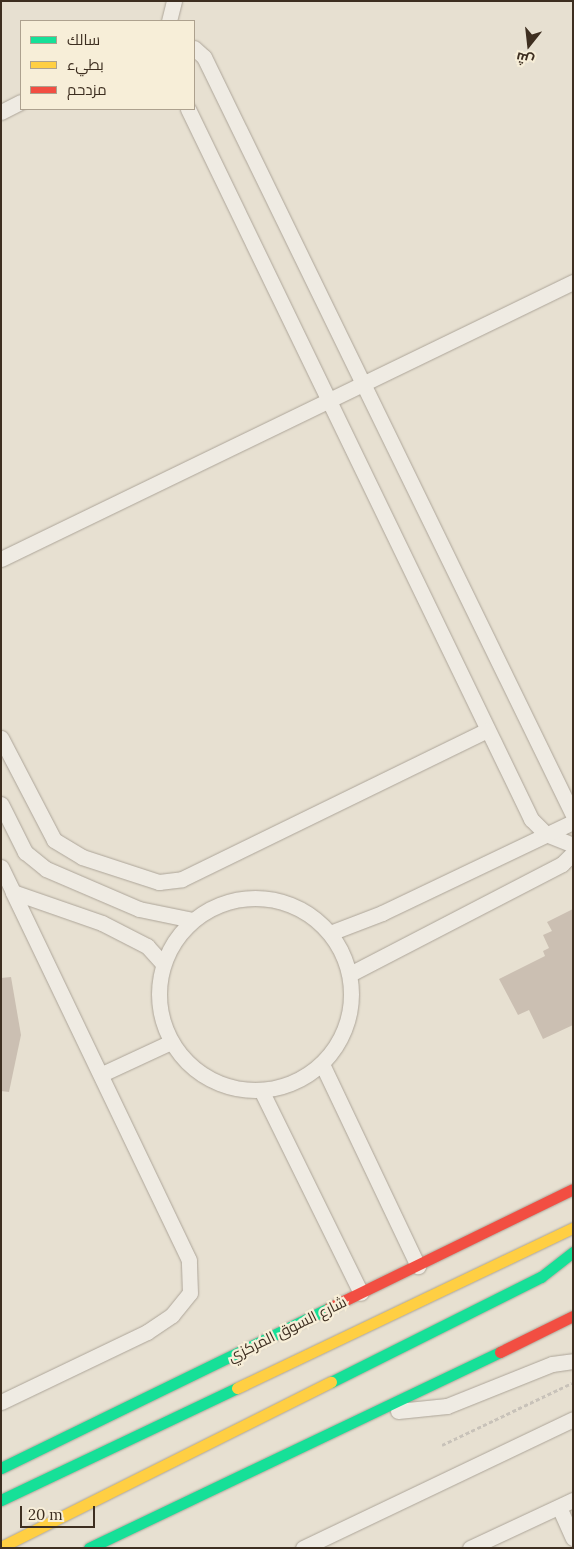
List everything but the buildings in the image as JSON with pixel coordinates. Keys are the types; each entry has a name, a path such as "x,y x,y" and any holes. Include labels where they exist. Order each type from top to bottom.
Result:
{"main road":[{"name":"شارع السوق المركزي","path":"1,1468 573,1189"},
{"name":"شارع السوق المركزي","path":"1,1500 573,1228"},
{"path":"1,1547 541,1277 573,1252"},
{"path":"89,1548 379,1412 573,1316"}],"lane":[{"path":"169,20 174,1"},
{"path":"195,49 204,57 573,816"},
{"path":"1,112 20,102"},
{"path":"188,110 531,819 546,834 573,845"},
{"path":"1,559 573,282"},
{"path":"1,738 54,840 82,857 159,882 182,879 487,730"},
{"path":"1,804 25,852 46,870 139,908 192,920"},
{"path":"330,933 382,913 573,822"},
{"path":"350,974 562,864 573,853"},
{"path":"1,867 102,1074 189,1260 190,1293 172,1315 147,1332 1,1402"},
{"path":"13,892 102,923 146,946 163,964"},
{"path":"264,898 300,909 330,933 350,974 348,1022 322,1064 300,1080 262,1090 210,1079 171,1042 159,1004 163,964 174,940 192,920 226,902 264,898"},
{"path":"102,1074 171,1042"},
{"path":"322,1064 418,1266"},
{"path":"262,1090 361,1293"},
{"path":"379,1412 448,1406 552,1364 573,1361"},
{"path":"303,1548 573,1419"},
{"path":"470,1548 573,1500"},
{"path":"559,1507 573,1538"}],"path":[{"path":"442,1445 573,1382"}],"traffic: fast":[{"path":"331,1382 541,1277 573,1252"},
{"path":"1,1468 329,1308"},
{"path":"89,1548 500,1352"},
{"path":"1,1500 237,1388"}],"traffic: slow":[{"path":"237,1388 573,1228"},
{"path":"1,1547 331,1382"}],"traffic: jam":[{"path":"329,1308 573,1189"},
{"path":"500,1352 573,1316"}]}
